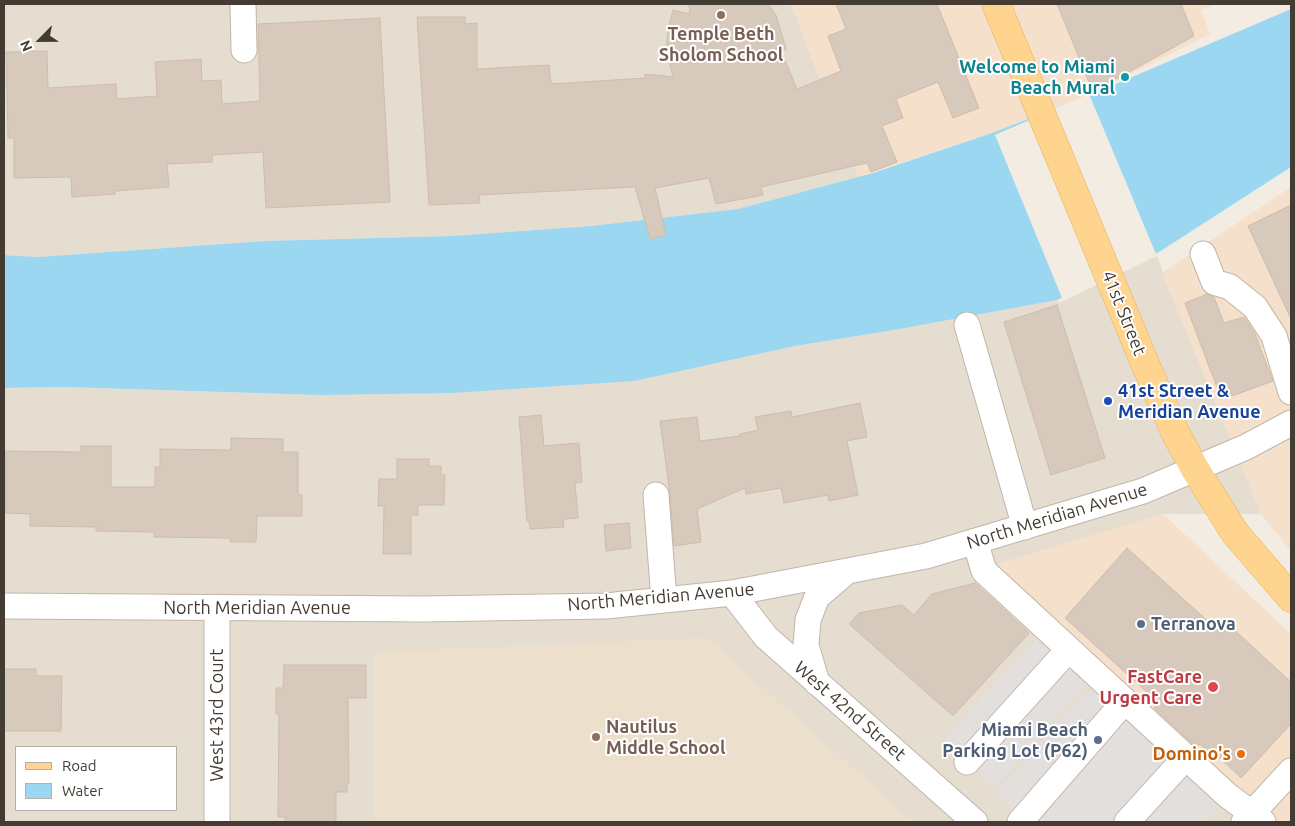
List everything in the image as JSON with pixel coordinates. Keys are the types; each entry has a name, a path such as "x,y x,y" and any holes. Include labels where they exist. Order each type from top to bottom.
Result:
{"main road":[{"name":"41st Street","path":"996,4 1146,366 1195,470 1235,533 1291,598"}],"street":[{"path":"243,4 244,50"},
{"path":"1202,254 1214,282 1230,287 1255,307 1274,336 1291,392"},
{"path":"967,324 1025,527"},
{"name":"North Meridian Avenue","path":"4,606 471,608 606,606 732,593 926,556 1025,527 1143,491 1246,448 1291,423"},
{"path":"656,495 664,600"},
{"path":"975,541 984,571 1253,819 1291,771"},
{"path":"817,683 806,645 808,620 817,597 847,571"},
{"name":"West 42nd Street","path":"732,593 766,637 975,822"},
{"name":"West 43rd Court","path":"216,608 217,822"},
{"path":"967,762 1069,649"},
{"path":"1020,822 1125,701"},
{"path":"1127,822 1186,757"}],"shaded area":[{"path":"4,4 791,4 858,177 738,209 591,226 452,236 265,241 37,257 4,255"},
{"path":"791,4 1216,4 1201,10 1210,34 1092,93 992,133 858,177"},
{"path":"1291,187 1291,551 1261,514 1162,273"},
{"path":"1156,254 1261,514 1163,514 1248,822 4,822 4,388 65,387 319,395 795,346 888,331"},
{"path":"1163,514 1291,634 1291,822 1248,822 973,571"},
{"path":"1038,637 1089,682 995,787 944,739"},
{"name":"Nautilus Middle School","path":"707,638 914,822 374,822 374,652"},
{"name":"Miami Beach Parking Lot (P62)","path":"1093,687 1223,804 1204,822 1028,822 996,792"}],"water":[{"path":"1291,9 1291,167 1156,254 1057,300 795,346 634,381 452,393 319,395 65,387 4,388 4,255 37,257 265,241 452,236 591,226 738,209 873,173 992,133 1097,92"}],"pier":[{"path":"1089,94 1156,254 1160,251 1161,254 1059,303 1057,300 1062,298 995,135"}],"building":[{"path":"689,4 768,4 776,15 786,49 781,51 797,89 841,71 828,36 846,29 836,4 937,4 979,108 953,118 938,82 896,99 903,118 882,126 897,162 871,172 867,163 761,187 763,195 716,204 709,178 655,188 666,235 650,239 635,187 479,195 480,203 429,205 417,17 465,17 465,24 477,23 477,69 549,65 551,84 645,78 645,74 673,77 666,48 669,25 673,10 690,14"},
{"path":"1057,4 1181,4 1194,36 1093,92"},
{"path":"380,18 390,202 266,208 263,152 212,155 212,162 167,164 169,187 115,191 115,194 72,197 71,177 14,178 14,138 8,138 6,52 47,51 48,88 116,84 117,99 157,96 155,62 201,59 202,81 221,80 222,104 260,101 258,24"},
{"path":"1291,205 1291,319 1248,226"},
{"path":"1207,294 1214,297 1224,323 1244,317 1255,334 1273,381 1232,396 1228,386 1218,390 1185,303"},
{"path":"1057,305 1105,458 1051,475 1004,322"},
{"path":"860,403 867,437 847,441 858,495 829,501 828,495 784,503 781,488 746,494 745,488 697,509 701,542 674,546 670,494 660,421 697,417 700,441 740,436 740,434 758,430 755,417 791,411 792,417"},
{"path":"541,415 544,446 579,443 582,482 575,483 578,518 563,519 564,527 530,529 529,521 527,521 519,417"},
{"path":"231,438 283,439 283,452 298,452 298,495 302,495 302,516 257,516 256,542 230,542 230,538 154,537 154,532 96,531 96,527 30,526 30,514 5,513 5,451 81,452 81,446 111,446 111,487 155,487 155,467 160,467 160,449 231,450"},
{"path":"397,459 429,459 429,466 441,466 441,475 445,475 444,505 418,505 418,515 411,515 411,554 383,554 384,506 378,506 379,479 397,479"},
{"path":"629,523 631,548 606,551 604,525"},
{"path":"1127,548 1222,634 1229,625 1291,682 1291,724 1241,778 1214,752 1211,755 1200,744 1196,747 1154,708 1159,703 1065,618"},
{"path":"975,583 1029,633 953,716 849,624 859,613 902,605 914,615 932,594"},
{"path":"284,665 366,665 366,698 348,698 349,783 347,783 347,792 336,792 336,822 285,822 285,817 278,817 279,714 276,714 276,688 283,688"},
{"path":"4,669 36,669 36,676 62,676 61,731 4,731"}],"place":[{"name":"Temple Beth Sholom School","path":"721,15"},
{"name":"Welcome to Miami Beach Mural","path":"1125,77"},
{"name":"41st Street & Meridian Avenue","path":"1108,401"},
{"name":"Terranova","path":"1141,624"},
{"name":"FastCare Urgent Care","path":"1213,687"},
{"name":"Nautilus Middle School","path":"596,737"},
{"name":"Miami Beach Parking Lot (P62)","path":"1098,740"},
{"name":"Domino's","path":"1241,754"}]}
